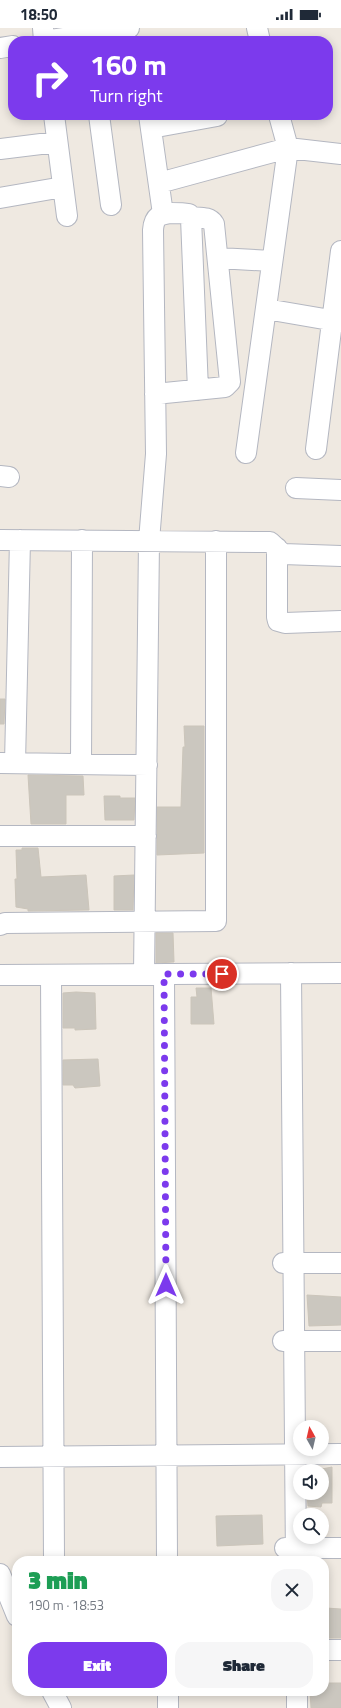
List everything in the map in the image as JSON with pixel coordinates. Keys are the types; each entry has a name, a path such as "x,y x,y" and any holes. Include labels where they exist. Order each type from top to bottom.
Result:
{"street":[{"path":"96,36 129,28"},
{"path":"55,120 67,216"},
{"path":"100,120 111,206"},
{"path":"163,120 150,121 160,183 163,214"},
{"path":"246,453 288,148 280,120"},
{"path":"0,149 58,142"},
{"path":"160,183 288,148 341,154"},
{"path":"0,198 63,187"},
{"path":"155,394 225,387 230,382 214,224 212,220 190,217 184,213 159,214 156,218 153,230 155,394 156,454 149,541 145,922 154,974 167,1456 167,1556"},
{"path":"190,217 192,223 198,390"},
{"path":"316,449 336,321 341,252"},
{"path":"218,258 272,262"},
{"path":"266,309 336,321"},
{"path":"296,488 341,490"},
{"path":"0,540 270,542 283,554 341,556"},
{"path":"20,540 7,763 147,765"},
{"path":"81,764 82,540"},
{"path":"0,925 5,923 216,921 216,542"},
{"path":"277,548 278,621 285,623 341,621"},
{"path":"0,836 146,836"},
{"path":"286,973 290,1556 341,1548"},
{"path":"0,976 341,973"},
{"path":"51,975 54,1556"},
{"path":"288,1263 341,1263"},
{"path":"289,1341 341,1341"},
{"path":"0,1457 341,1454"},
{"path":"329,1558 341,1559"},
{"path":"0,1574 12,1604"},
{"path":"329,1650 341,1650"},
{"path":"55,1696 61,1708"},
{"path":"168,1696 168,1708"},
{"path":"286,1696 286,1708"},
{"path":"297,1696 297,1708"}],"building":[{"path":"0,699 5,699 4,724 0,724"},
{"path":"184,726 204,726 204,853 157,855 157,807 181,807 183,747 185,747"},
{"path":"28,775 83,776 84,795 66,795 66,824 31,824"},
{"path":"104,796 135,798 134,820 105,820"},
{"path":"22,848 38,848 41,877 86,875 89,910 28,911 28,909 16,907 16,850 22,850"},
{"path":"134,875 133,910 114,910 114,876"},
{"path":"156,933 173,933 174,962 156,963"},
{"path":"196,988 211,988 214,1024 191,1024 191,997 197,997"},
{"path":"63,993 95,993 96,1029 75,1030 75,1028 63,1028"},
{"path":"98,1059 100,1086 75,1088 73,1085 63,1085 63,1060"},
{"path":"307,1295 341,1297 341,1325 309,1326"},
{"path":"332,1467 332,1503 322,1503 321,1507 308,1506 308,1500 329,1500 329,1468"},
{"path":"262,1515 263,1544 217,1546 216,1516"},
{"path":"329,1608 341,1609 341,1638 329,1638"},
{"path":"329,1683 341,1683 341,1708 311,1708 310,1696 329,1696"}],"route":[{"path":"166,1285 164,974 222,974"}]}
